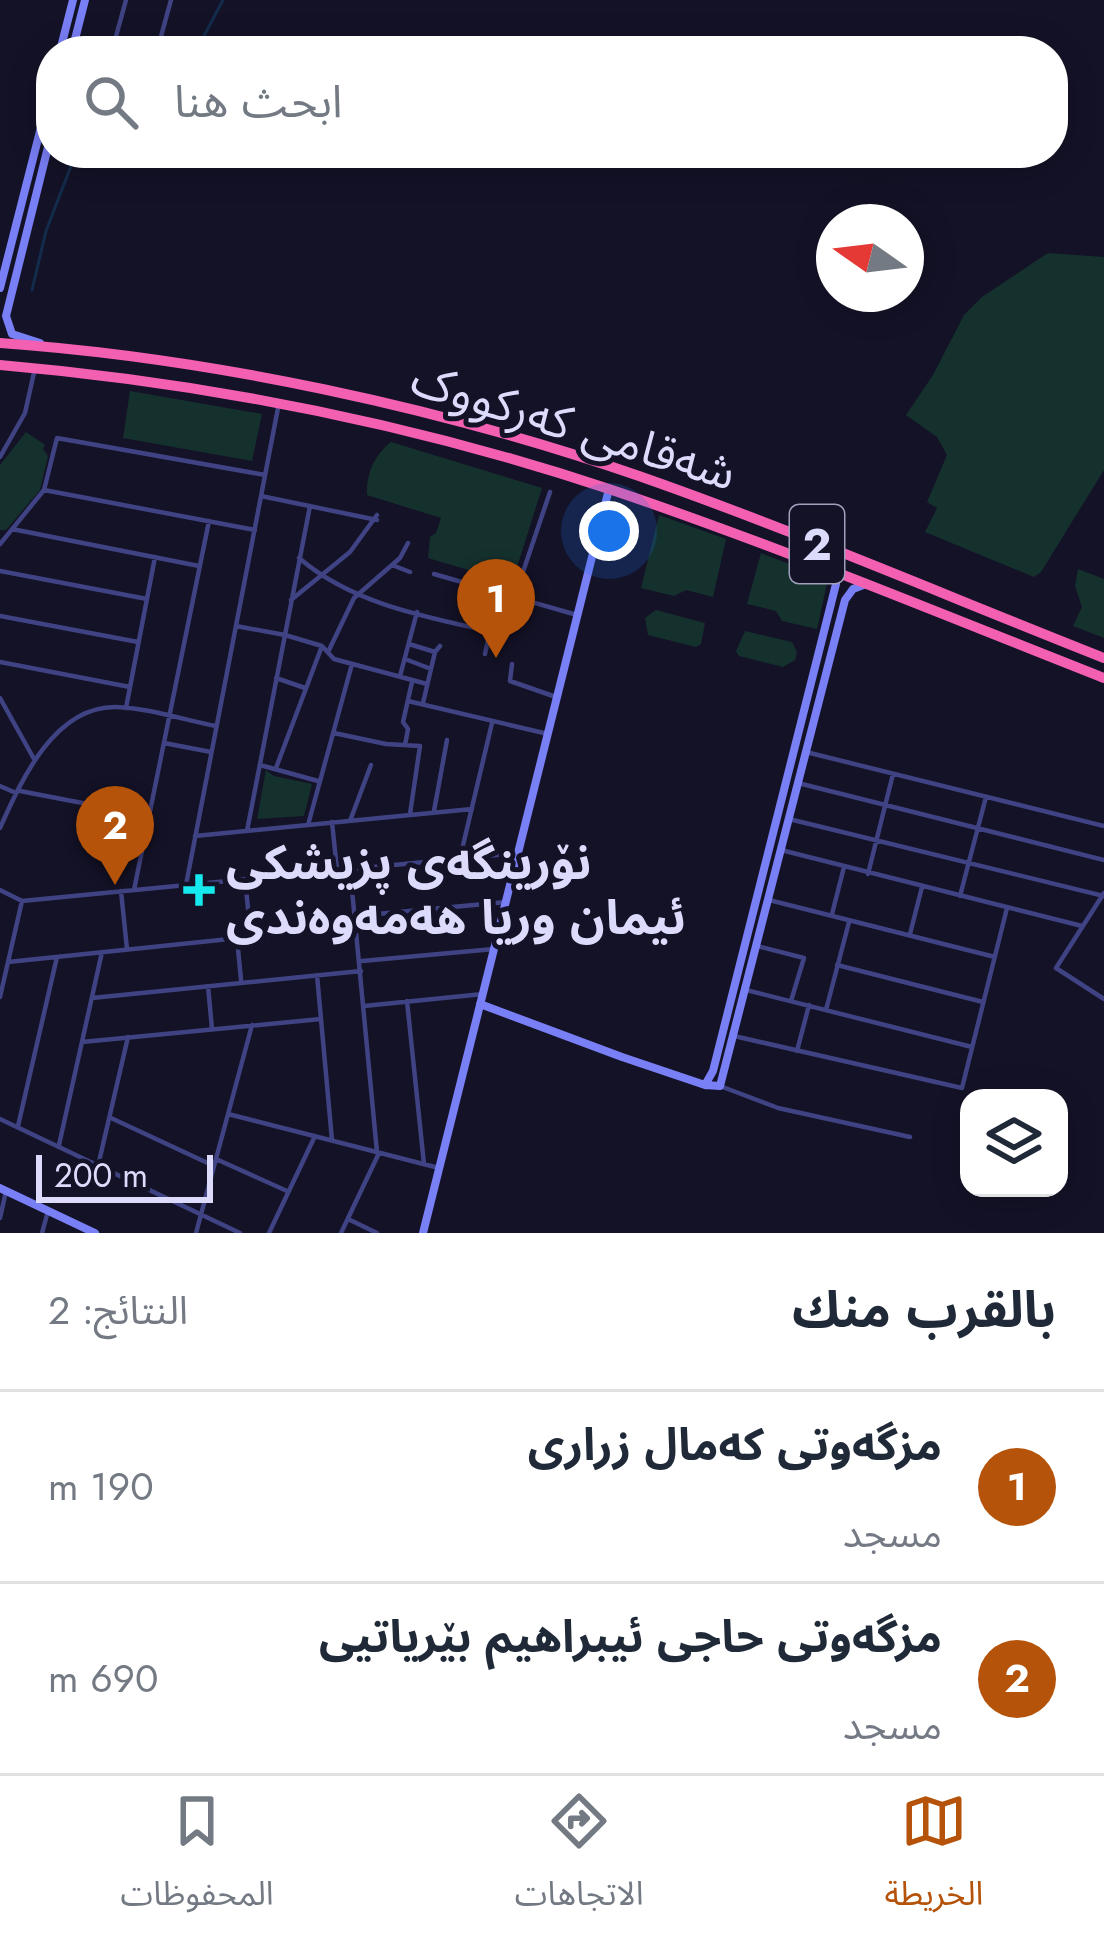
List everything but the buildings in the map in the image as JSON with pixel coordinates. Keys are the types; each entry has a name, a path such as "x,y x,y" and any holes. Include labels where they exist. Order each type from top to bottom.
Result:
{"highway":[{"name":"شەقامی کەرکووک","path":"0,343 59,347 302,386 526,441 694,497 1104,658"},
{"name":"شەقامی کەرکووک","path":"0,365 279,402 519,463 609,489 1104,678"},
{"path":"519,463 526,441"}],"street":[{"path":"64,36 73,0"},
{"path":"76,36 85,0"},
{"path":"116,36 126,0"},
{"path":"161,36 171,0"},
{"path":"0,288 36,145"},
{"path":"42,168 6,324 12,334 59,347"},
{"path":"8,252 20,255"},
{"path":"1,451 25,412 35,368"},
{"path":"186,885 279,402"},
{"path":"1,540 44,490 57,438 265,475"},
{"path":"423,1233 609,489"},
{"path":"44,490 255,530"},
{"path":"299,558 322,578 356,596 502,634 550,492"},
{"path":"261,496 377,518 350,552 291,600"},
{"path":"247,831 310,506"},
{"path":"134,890 209,521"},
{"path":"12,529 199,566"},
{"path":"276,768 325,648 356,596 392,565 408,543"},
{"path":"126,708 155,557"},
{"path":"392,565 410,572"},
{"path":"825,569 845,600"},
{"path":"0,571 146,598"},
{"path":"434,574 578,615"},
{"path":"705,1085 713,1071 836,584"},
{"path":"720,1086 845,600 853,589 866,584"},
{"path":"399,678 417,612"},
{"path":"0,616 138,642"},
{"path":"236,626 284,635 325,648 334,659 427,685"},
{"path":"485,654 490,631"},
{"path":"409,644 438,649 423,704"},
{"path":"405,659 431,669"},
{"path":"0,662 130,687"},
{"path":"308,825 352,664"},
{"path":"512,664 510,681 557,698"},
{"path":"276,678 307,689"},
{"path":"404,745 407,729 403,722 412,681"},
{"path":"0,698 34,759"},
{"path":"408,701 548,734"},
{"path":"0,827 34,759 86,713 126,708 217,726"},
{"path":"460,858 493,721"},
{"path":"334,733 420,746 410,815"},
{"path":"433,812 447,740"},
{"path":"164,743 212,752"},
{"path":"806,752 1104,826"},
{"path":"350,821 371,764"},
{"path":"260,765 319,781"},
{"path":"868,874 894,773"},
{"path":"798,783 1104,860"},
{"path":"0,786 150,816"},
{"path":"960,896 986,797"},
{"path":"782,801 793,803"},
{"path":"195,836 472,809"},
{"path":"789,819 1103,895 1056,968 1104,999"},
{"path":"332,822 337,870"},
{"path":"781,850 1082,926"},
{"path":"0,890 22,901 518,853"},
{"path":"831,916 844,867"},
{"path":"341,1233 378,1153 350,869"},
{"path":"245,879 251,937"},
{"path":"909,935 922,887"},
{"path":"121,891 127,950"},
{"path":"769,900 995,957"},
{"path":"0,997 22,901"},
{"path":"355,916 506,902"},
{"path":"734,1036 962,1088 1007,908"},
{"path":"826,1010 849,920"},
{"path":"8,962 356,926"},
{"path":"237,938 242,983"},
{"path":"360,961 494,949"},
{"path":"58,1147 102,952"},
{"path":"743,953 804,958 791,1001"},
{"path":"18,1127 57,957"},
{"path":"837,965 983,1002"},
{"path":"92,998 361,971"},
{"path":"317,975 332,1140"},
{"path":"1096,994 1104,981"},
{"path":"208,986 212,1028"},
{"path":"746,989 972,1047"},
{"path":"364,1006 482,999 705,1085 778,1108 910,1137"},
{"path":"406,1001 424,1164"},
{"path":"797,1051 809,1005"},
{"path":"82,1042 321,1019"},
{"path":"196,1233 251,1025"},
{"path":"98,1166 128,1037"},
{"path":"228,1114 440,1168"},
{"path":"111,1118 289,1192"},
{"path":"0,1119 240,1233"},
{"path":"269,1233 315,1136"},
{"path":"0,1218 3,1190 91,1232"},
{"path":"42,1233 48,1211"},
{"path":"348,1219 377,1233"}],"green space":[{"path":"1048,253 1104,257 1104,470 1034,577 925,532 937,508 927,502 947,455 937,437 906,415 964,315 982,297"},
{"path":"130,391 262,414 252,461 123,438"},
{"path":"26,432 45,445 48,456 40,490 6,530 0,530 0,465"},
{"path":"391,442 542,488 512,583 428,558 430,537 441,518 367,495 372,466"},
{"path":"659,515 726,539 713,597 686,590 674,596 641,588"},
{"path":"761,553 828,579 817,629 782,621 776,611 747,604"},
{"path":"1078,569 1104,579 1104,638 1073,626 1082,607 1075,586"},
{"path":"656,610 705,623 701,644 696,647 648,635 645,618"},
{"path":"745,631 792,642 795,660 783,667 739,656 736,651"},
{"path":"266,770 312,784 304,816 257,819"}],"waterway":[{"path":"204,36 223,0"},
{"path":"32,290 46,231 70,168"}],"place":[{"name":"مزگەوتی کەمال زراری","path":"496,658"},
{"name":"مزگەوتی حاجی ئیبراهیم بێریاتیی","path":"115,885"},
{"name":"نۆرینگەی پزیشکی ئیمان وریا هەمەوەندی","path":"199,890"}]}
